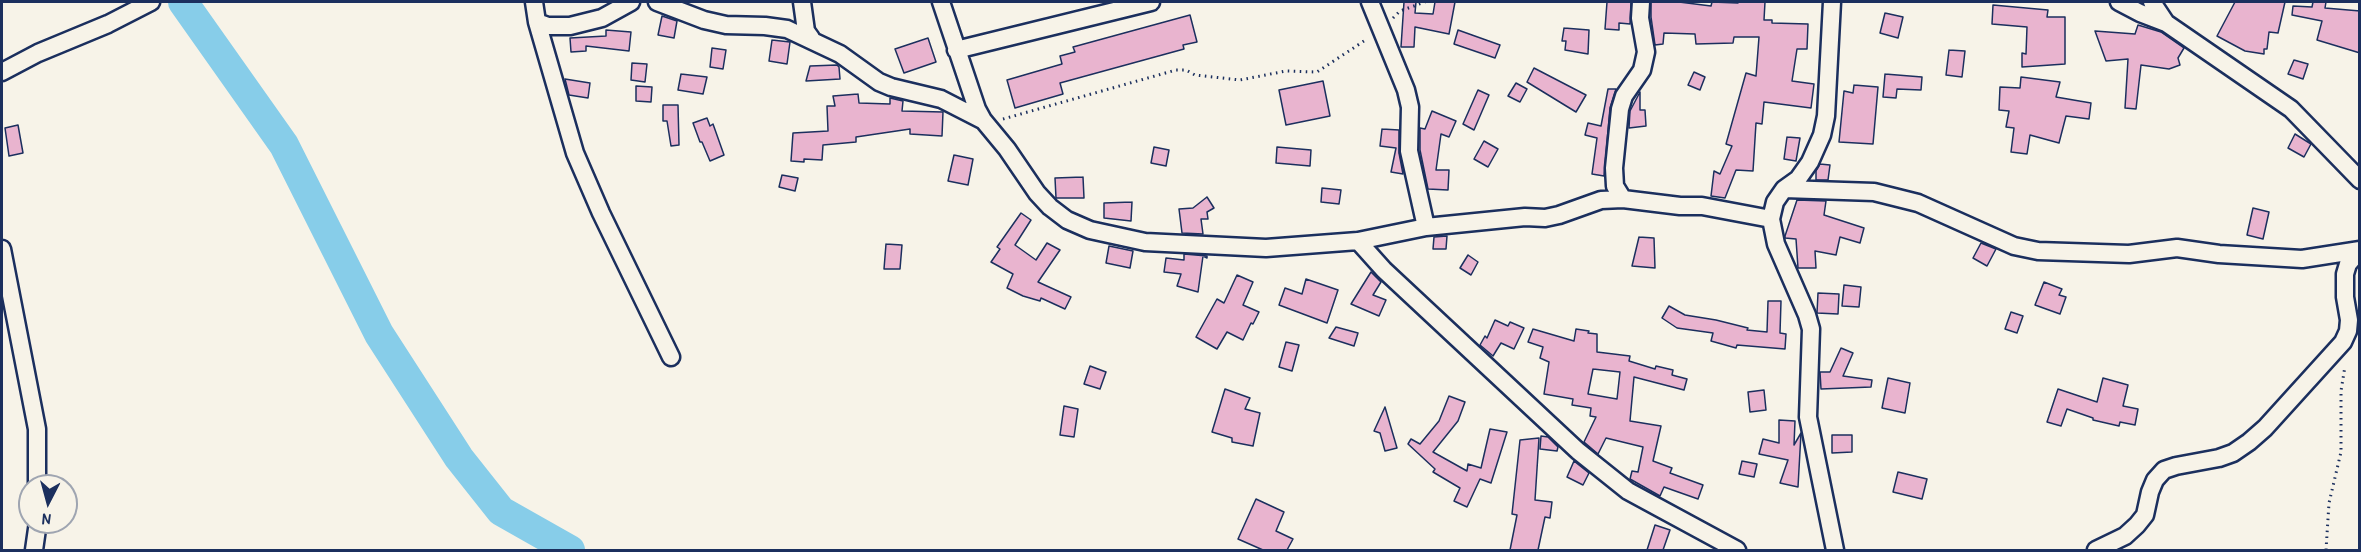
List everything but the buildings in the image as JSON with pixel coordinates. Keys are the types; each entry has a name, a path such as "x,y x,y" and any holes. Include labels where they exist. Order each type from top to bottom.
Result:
{"street":[{"path":"2,72 38,53 108,24 151,2"},
{"path":"534,2 537,22 574,153 670,357"},
{"path":"537,22 548,26 570,26 602,18 631,2"},
{"path":"657,2 704,20 726,25 788,29 811,38 840,54 879,82 941,99 980,115"},
{"path":"802,2 806,31 811,38"},
{"path":"941,2 980,115 1037,193 1050,207 1067,220 1090,230 1145,242 1255,247 1358,241 1426,227 1525,217 1545,218 1601,200 1623,199 1680,206 1713,207 1771,219"},
{"path":"956,50 1151,2"},
{"path":"1370,2 1394,66 1406,90 1410,106 1409,151 1426,227"},
{"path":"1623,199 1615,186 1614,168 1620,109 1624,96 1642,70 1646,52 1640,18 1641,2"},
{"path":"1832,2 1826,116 1822,135 1810,162 1775,202 1771,219 1776,244 1807,315 1810,329 1808,417 1835,550"},
{"path":"2119,2 2166,23 2291,109 2360,180"},
{"path":"2152,2 2166,23"},
{"path":"1784,189 1874,192 1918,203 2014,246 2037,251 2128,254 2177,248 2219,254 2302,259 2360,250 2348,264 2345,274 2348,331 2343,342 2257,435 2233,453 2164,470 2155,480 2145,515 2138,525 2125,537 2096,550"},
{"path":"1358,241 1384,270 1578,452 1628,491 1737,550"},
{"path":"2,249 37,429 37,474"},
{"path":"34,550 36,534"}],"path":[{"path":"980,115 1002,119 1176,70 1186,70 1196,75 1240,80 1286,71 1317,72 1382,30 1400,11 1425,2"},
{"path":"2326,550 2330,503 2341,452 2341,391 2348,331"}],"waterway":[{"path":"183,2 284,145 379,334 459,458 501,511 570,550"}]}
